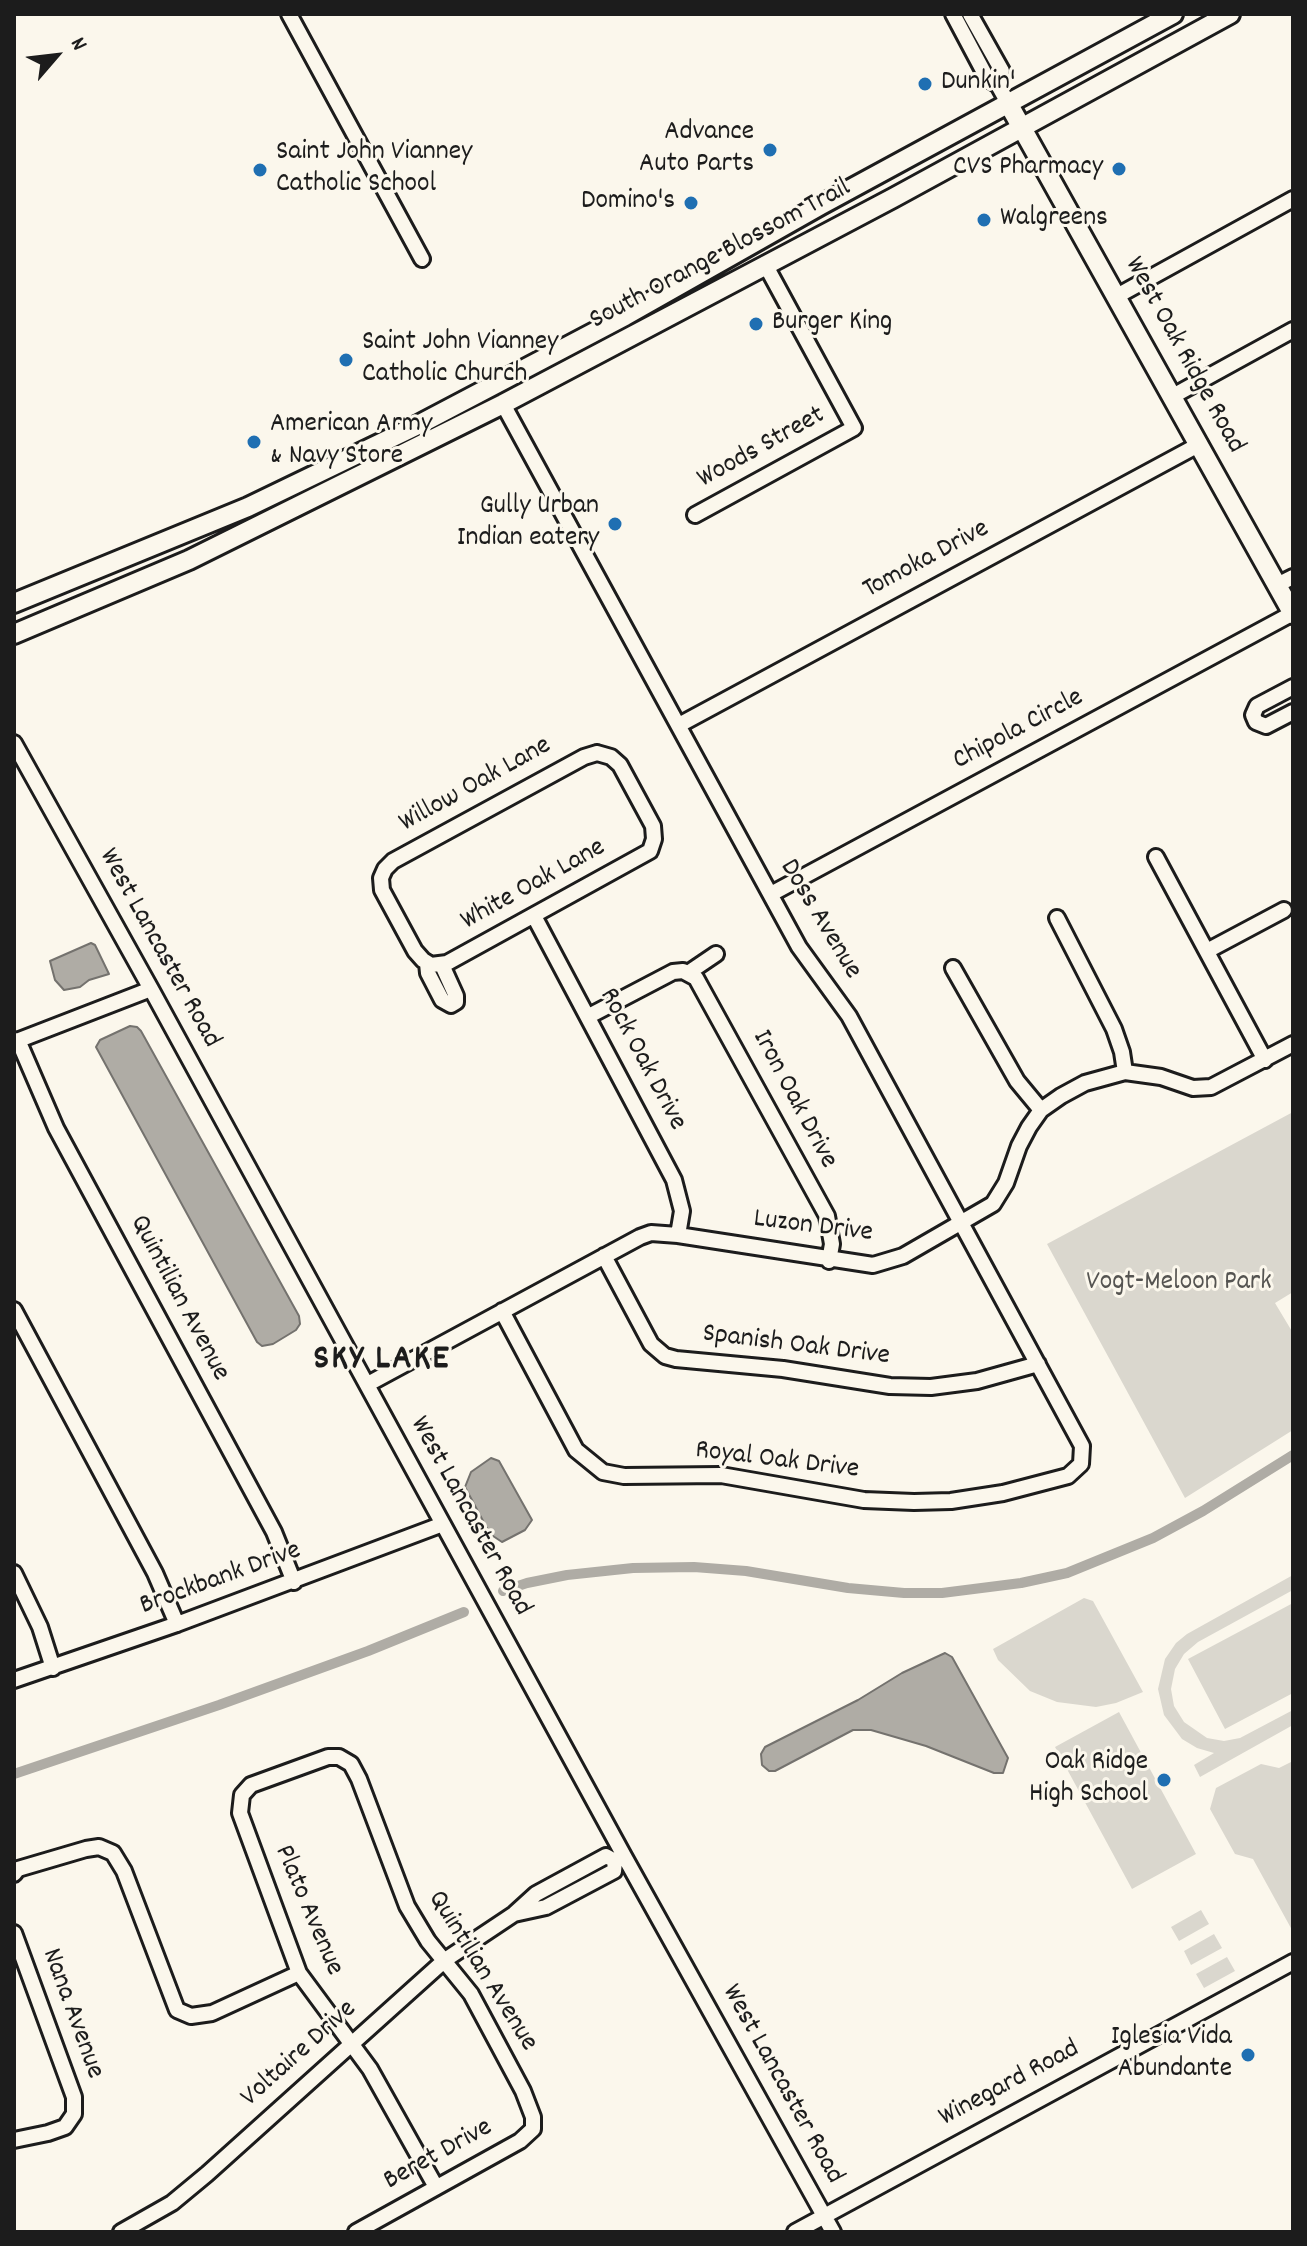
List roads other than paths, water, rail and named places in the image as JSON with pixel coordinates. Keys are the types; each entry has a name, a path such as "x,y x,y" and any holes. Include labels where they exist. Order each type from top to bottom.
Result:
{"main road":[{"name":"South Orange Blossom Trail","path":"14,603 248,507 344,462 509,378 1173,14"},
{"name":"South Orange Blossom Trail","path":"14,634 129,587 503,404 1230,14"},
{"name":"West Oak Ridge Road","path":"1008,103 1200,444 1285,581 1293,614"},
{"path":"503,404 502,393 509,378"},
{"path":"331,490 344,472 344,462"}],"street":[{"path":"289,14 422,259"},
{"name":"West Oak Ridge Road","path":"953,14 987,78 998,85 1008,103"},
{"name":"West Oak Ridge Road","path":"970,14 1002,71 998,85"},
{"path":"1117,296 1293,199"},
{"name":"Woods Street","path":"695,515 854,428 765,264"},
{"path":"1173,396 1293,330"},
{"name":"Doss Avenue","path":"503,404 799,947 849,1016 1082,1446 1081,1464"},
{"name":"Tomoka Drive","path":"679,725 1200,444"},
{"name":"Chipola Circle","path":"771,894 1293,614"},
{"path":"1293,687 1257,706 1253,715 1256,722 1266,726 1293,712"},
{"name":"West Lancaster Road","path":"14,743 368,1384 619,1858 833,2232"},
{"name":"Willow Oak Lane","path":"402,926 382,890 381,878 385,869 407,854 584,757 597,753 611,757 620,765 636,796"},
{"name":"White Oak Lane","path":"402,926 415,951 434,964 534,916 650,851 654,839 653,826 636,796"},
{"path":"1156,857 1265,1060"},
{"path":"1207,951 1284,910"},
{"name":"Rock Oak Drive","path":"534,916 674,1180 682,1211 678,1235"},
{"path":"1057,918 1114,1029 1125,1072"},
{"path":"589,1016 667,974 678,971 688,973 716,954"},
{"path":"953,968 1017,1081 1041,1110"},
{"name":"Iron Oak Drive","path":"688,973 703,987 827,1216 832,1244 829,1261"},
{"path":"16,1041 151,989"},
{"name":"Quintilian Avenue","path":"16,1041 56,1128 274,1532 294,1582"},
{"name":"Luzon Drive","path":"368,1384 651,1233 829,1261 873,1265 903,1256 993,1204 1006,1183 1019,1146 1041,1110 1085,1083 1125,1072 1161,1077 1193,1088 1211,1087 1293,1044"},
{"name":"Spanish Oak Drive","path":"604,1256 651,1344 665,1356 676,1359 783,1369 890,1386 931,1387 977,1381 1038,1364"},
{"path":"14,1310 155,1573 177,1624"},
{"name":"Royal Oak Drive","path":"502,1311 576,1450 603,1472 624,1476 721,1475 864,1500 914,1502 951,1501 1003,1493 1068,1476 1081,1464"},
{"name":"Brockbank Drive","path":"14,1680 294,1582 443,1524"},
{"path":"14,1573 40,1627 53,1668"},
{"name":"Quintilian Avenue","path":"240,1813 242,1795 251,1785 328,1757 339,1757 351,1764 407,1906 428,1941 471,1994 523,2091 533,2117"},
{"name":"Plato Avenue","path":"240,1813 299,1973 321,2007 352,2043 436,2187"},
{"path":"14,1874 18,1869 86,1849 99,1847 113,1853 124,1871 177,2010 191,2016 212,2013 299,1973"},
{"name":"Voltaire Drive","path":"121,2232 183,2193 445,1960 514,1914 536,1894 606,1856 619,1858"},
{"name":"Nana Avenue","path":"14,1933 74,2097 74,2114 65,2127 14,2140"},
{"name":"Winegard Road","path":"795,2232 1293,1962"},
{"name":"Beret Drive","path":"356,2232 520,2141 533,2129 533,2117"}],"waterway":[{"path":"503,1591 567,1575 633,1568 694,1567 746,1571 848,1588 904,1593 942,1593 1021,1583 1067,1573 1153,1538 1293,1455"},
{"path":"14,1774 219,1705 464,1612"}],"place":[{"name":"Dunkin'","path":"925,84"},
{"name":"Advance Auto Parts","path":"770,150"},
{"name":"CVS Pharmacy","path":"1119,169"},
{"name":"Saint John Vianney Catholic School","path":"260,170"},
{"name":"Domino's","path":"691,203"},
{"name":"Walgreens","path":"984,220"},
{"name":"Burger King","path":"756,324"},
{"name":"Saint John Vianney Catholic Church","path":"346,360"},
{"name":"American Army & Navy Store","path":"254,442"},
{"name":"Gully Urban Indian eatery","path":"615,524"},
{"name":"Oak Ridge High School","path":"1164,1780"},
{"name":"Iglesia Vida Abundante","path":"1248,2055"}],"district":[{"name":"SKY LAKE","path":"382,1362"}],"park label":[{"name":"Vogt-Meloon Park","path":"1179,1284"}]}
